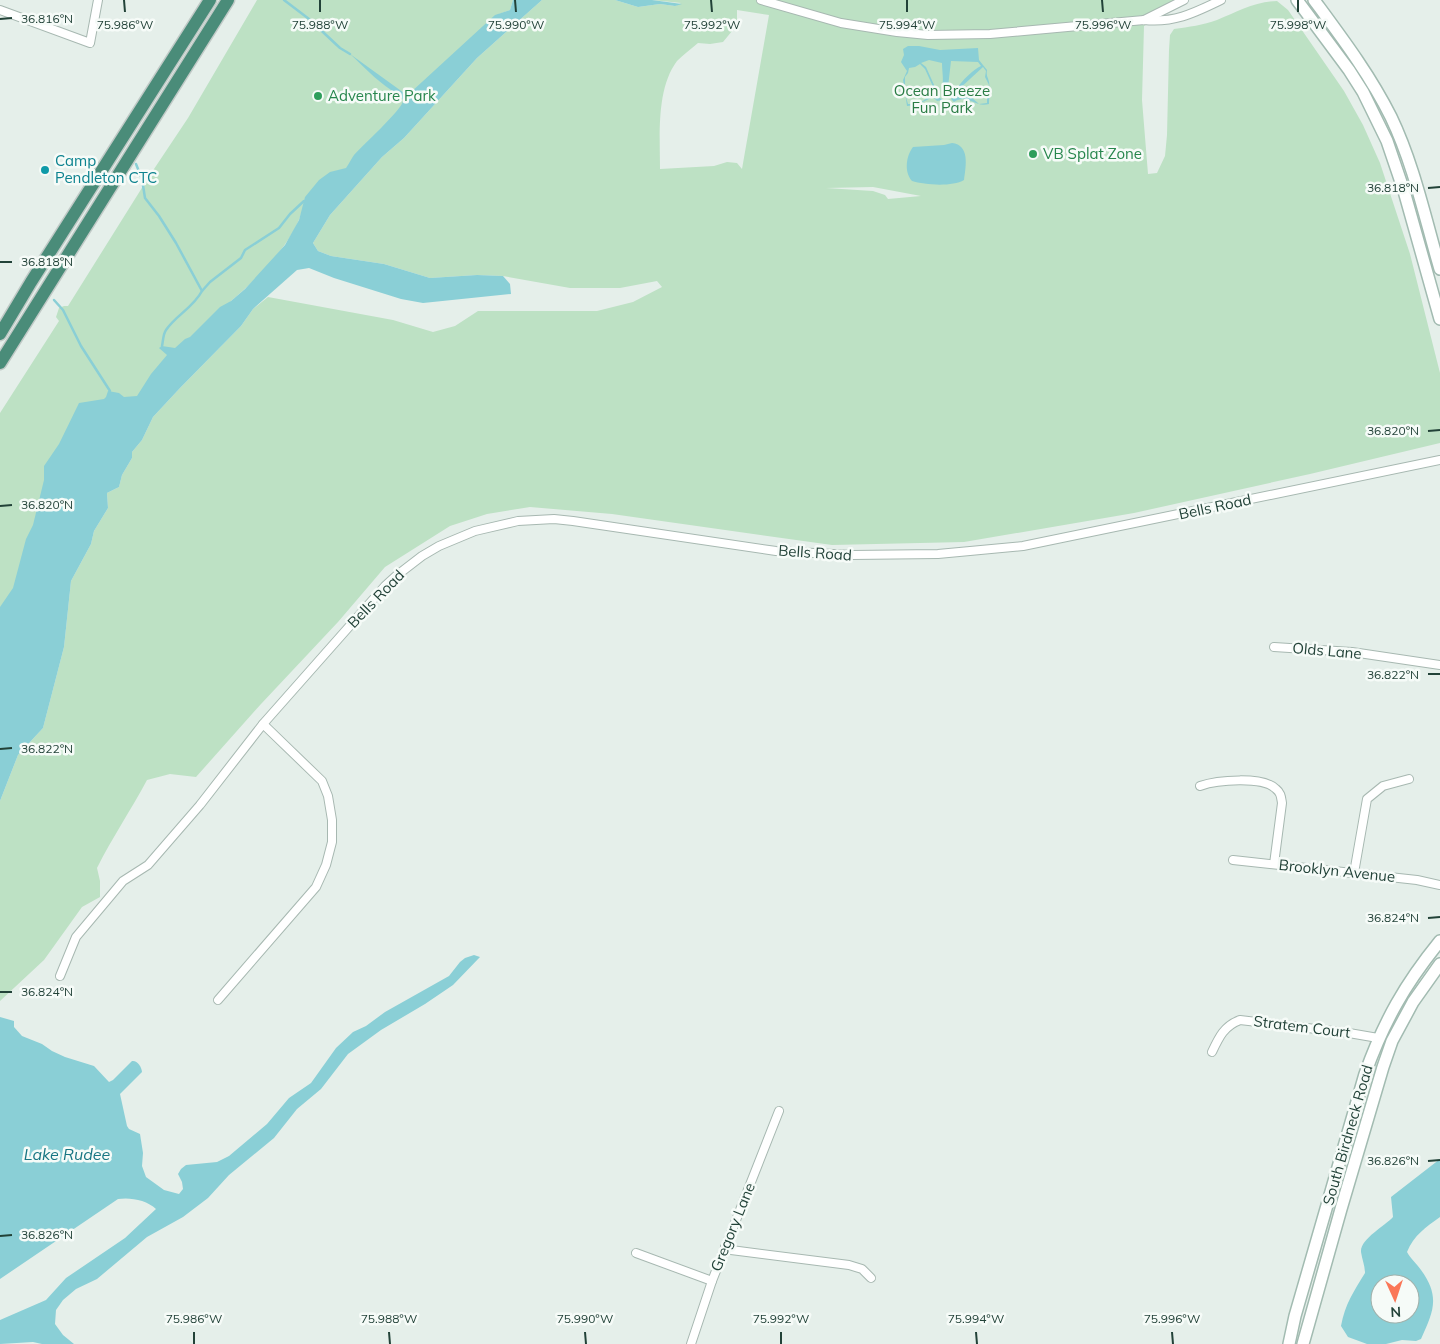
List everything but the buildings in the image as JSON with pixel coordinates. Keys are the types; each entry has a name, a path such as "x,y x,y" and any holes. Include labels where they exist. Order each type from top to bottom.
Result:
{"highway":[{"path":"0,334 210,0"},
{"path":"0,363 228,0"}],"main road":[{"path":"1297,0 1349,70 1363,92 1387,141 1404,191 1440,319"},
{"path":"1314,0 1357,57 1392,119 1411,169 1440,269"},
{"name":"South Birdneck Road","path":"1289,1344 1295,1316 1365,1074 1378,1038 1400,996 1419,967 1440,941"},
{"name":"South Birdneck Road","path":"1303,1344 1341,1209 1392,1041 1412,1002 1440,964"}],"street":[{"path":"0,10 90,43 98,0"},
{"path":"761,0 840,23 928,35 983,35 1144,20 1174,20 1221,0"},
{"path":"1144,20 1184,0"},
{"name":"Bells Road","path":"60,976 76,936 123,881 148,865 200,805 263,724 385,586 422,556 460,536 498,524 534,520 564,520 776,550 852,555 938,554 1023,546 1440,460"},
{"name":"Olds Lane","path":"1274,647 1352,652 1440,664"},
{"path":"218,1000 316,887 326,865 332,842 331,809 322,781 263,724"},
{"path":"1354,873 1367,799 1383,786 1409,779"},
{"path":"1200,786 1207,783 1234,781 1261,782 1276,788 1281,794 1282,803 1274,864"},
{"name":"Brooklyn Avenue","path":"1233,860 1418,880 1440,885"},
{"name":"Stratem Court","path":"1212,1052 1226,1028 1240,1020 1378,1038"},
{"name":"Gregory Lane","path":"691,1344 712,1281 779,1112"},
{"path":"725,1247 731,1250 849,1265 862,1269 870,1278"},
{"path":"636,1253 712,1281"}],"green space":[{"path":"257,0 513,0 510,10 499,14 301,214 290,237 272,261 231,301 109,455 0,746 0,413 59,321 56,317 59,308 68,306 188,118"},
{"name":"Ocean Breeze Fun Park","path":"542,0 615,0 638,7 660,4 675,6 681,3 652,0 1187,0 1144,26 1142,100 1148,174 1157,173 1165,156 1170,35 1174,29 1206,23 1253,5 1277,1 1288,10 1344,91 1363,125 1380,163 1410,254 1440,373 1440,443 1134,513 964,542 832,545 612,514 530,507 487,514 450,526 385,567 338,622 196,777 170,774 147,780 97,868 100,881 100,897 82,907 44,960 0,1001 0,801 18,755 43,728 64,647 71,581 91,544 94,531 108,508 107,493 119,487 122,475 132,458 132,452 142,440 153,417 241,326 253,309 268,297 393,320 433,332 455,326 478,311 597,311 633,302 662,287 657,281 620,288 570,288 503,276 477,275 430,278 384,264 331,256 318,251 313,243 330,215 382,157 404,138 477,58","holes":["737,10 769,15 742,169 737,163 727,162 714,166 660,169 662,99 670,72 677,61 698,43 723,42 737,25","873,187 921,196 888,199 885,195 873,191 826,188"]}],"water":[{"path":"513,0 542,0 477,58 404,138 382,157 330,215 313,243 318,251 331,256 384,264 430,278 477,275 503,276 510,284 511,294 423,303 401,299 309,268 297,270 253,309 241,326 153,417 142,440 132,452 132,458 122,475 119,487 107,493 108,508 94,531 91,544 71,581 64,647 43,728 18,755 0,801 0,607 13,588 26,539 33,525 44,480 44,466 59,444 79,403 104,399 108,391 119,393 124,397 137,396 151,374 167,355 159,348 162,346 175,348 190,337 220,307 231,301 245,289 285,245 299,220 305,197 319,180 330,172 346,168 354,155 402,104 403,100 401,97 380,82 350,54 404,93 410,93 495,15 510,10"},
{"path":"615,0 652,0 682,4 675,6 660,4 638,7"},
{"path":"908,46 940,50 978,48 979,60 987,70 989,85 985,77 986,71 983,67 958,90 959,98 971,97 979,104 963,99 954,102 951,99 959,86 981,66 978,62 951,61 948,87 950,96 947,98 944,96 942,87 942,63 929,60 921,63 926,67 935,87 932,96 937,96 943,100 937,101 933,97 917,105 907,106 905,95 908,104 918,103 926,98 934,89 925,69 920,64 909,68 905,77 905,93 903,80 907,71 901,62 904,55 903,49"},
{"path":"989,85 989,104 979,104 987,103"},
{"path":"952,143 962,148 966,157 964,180 953,184 938,185 912,181 909,177 907,164 913,147"},
{"name":"Lake Rudee","path":"474,955 480,957 453,985 381,1030 348,1054 321,1089 297,1109 274,1138 229,1175 208,1198 183,1217 147,1237 97,1279 76,1289 63,1300 56,1310 55,1324 63,1335 74,1344 42,1344 33,1342 0,1344 0,1320 46,1300 66,1278 125,1238 156,1209 148,1203 138,1200 118,1199 0,1279 0,1017 14,1021 14,1027 22,1036 42,1044 65,1057 94,1066 109,1082 132,1061 137,1063 142,1072 120,1094 127,1126 129,1129 140,1134 143,1153 142,1166 146,1177 164,1190 179,1194 183,1189 178,1174 181,1169 186,1165 217,1162 229,1156 267,1124 289,1098 311,1083 336,1048 353,1032 449,976 460,962"},
{"path":"1440,1159 1440,1217 1417,1236 1407,1252 1427,1279 1431,1288 1433,1304 1429,1320 1421,1339 1416,1341 1402,1340 1386,1344 1367,1344 1348,1337 1341,1326 1347,1304 1365,1273 1361,1252 1364,1242 1393,1217 1391,1197"}],"waterway":[{"path":"284,0 309,19 340,48 350,54"},
{"path":"136,164 142,179 145,198 176,243 202,291 194,302 166,330 162,346"},
{"path":"202,291 210,282 241,258 245,250 279,228 304,201"},
{"path":"54,300 63,310 81,346 110,391"}],"place":[{"name":"Adventure Park","path":"318,96"},
{"name":"VB Splat Zone","path":"1033,154"},
{"name":"Camp Pendleton CTC","path":"45,170"}]}
